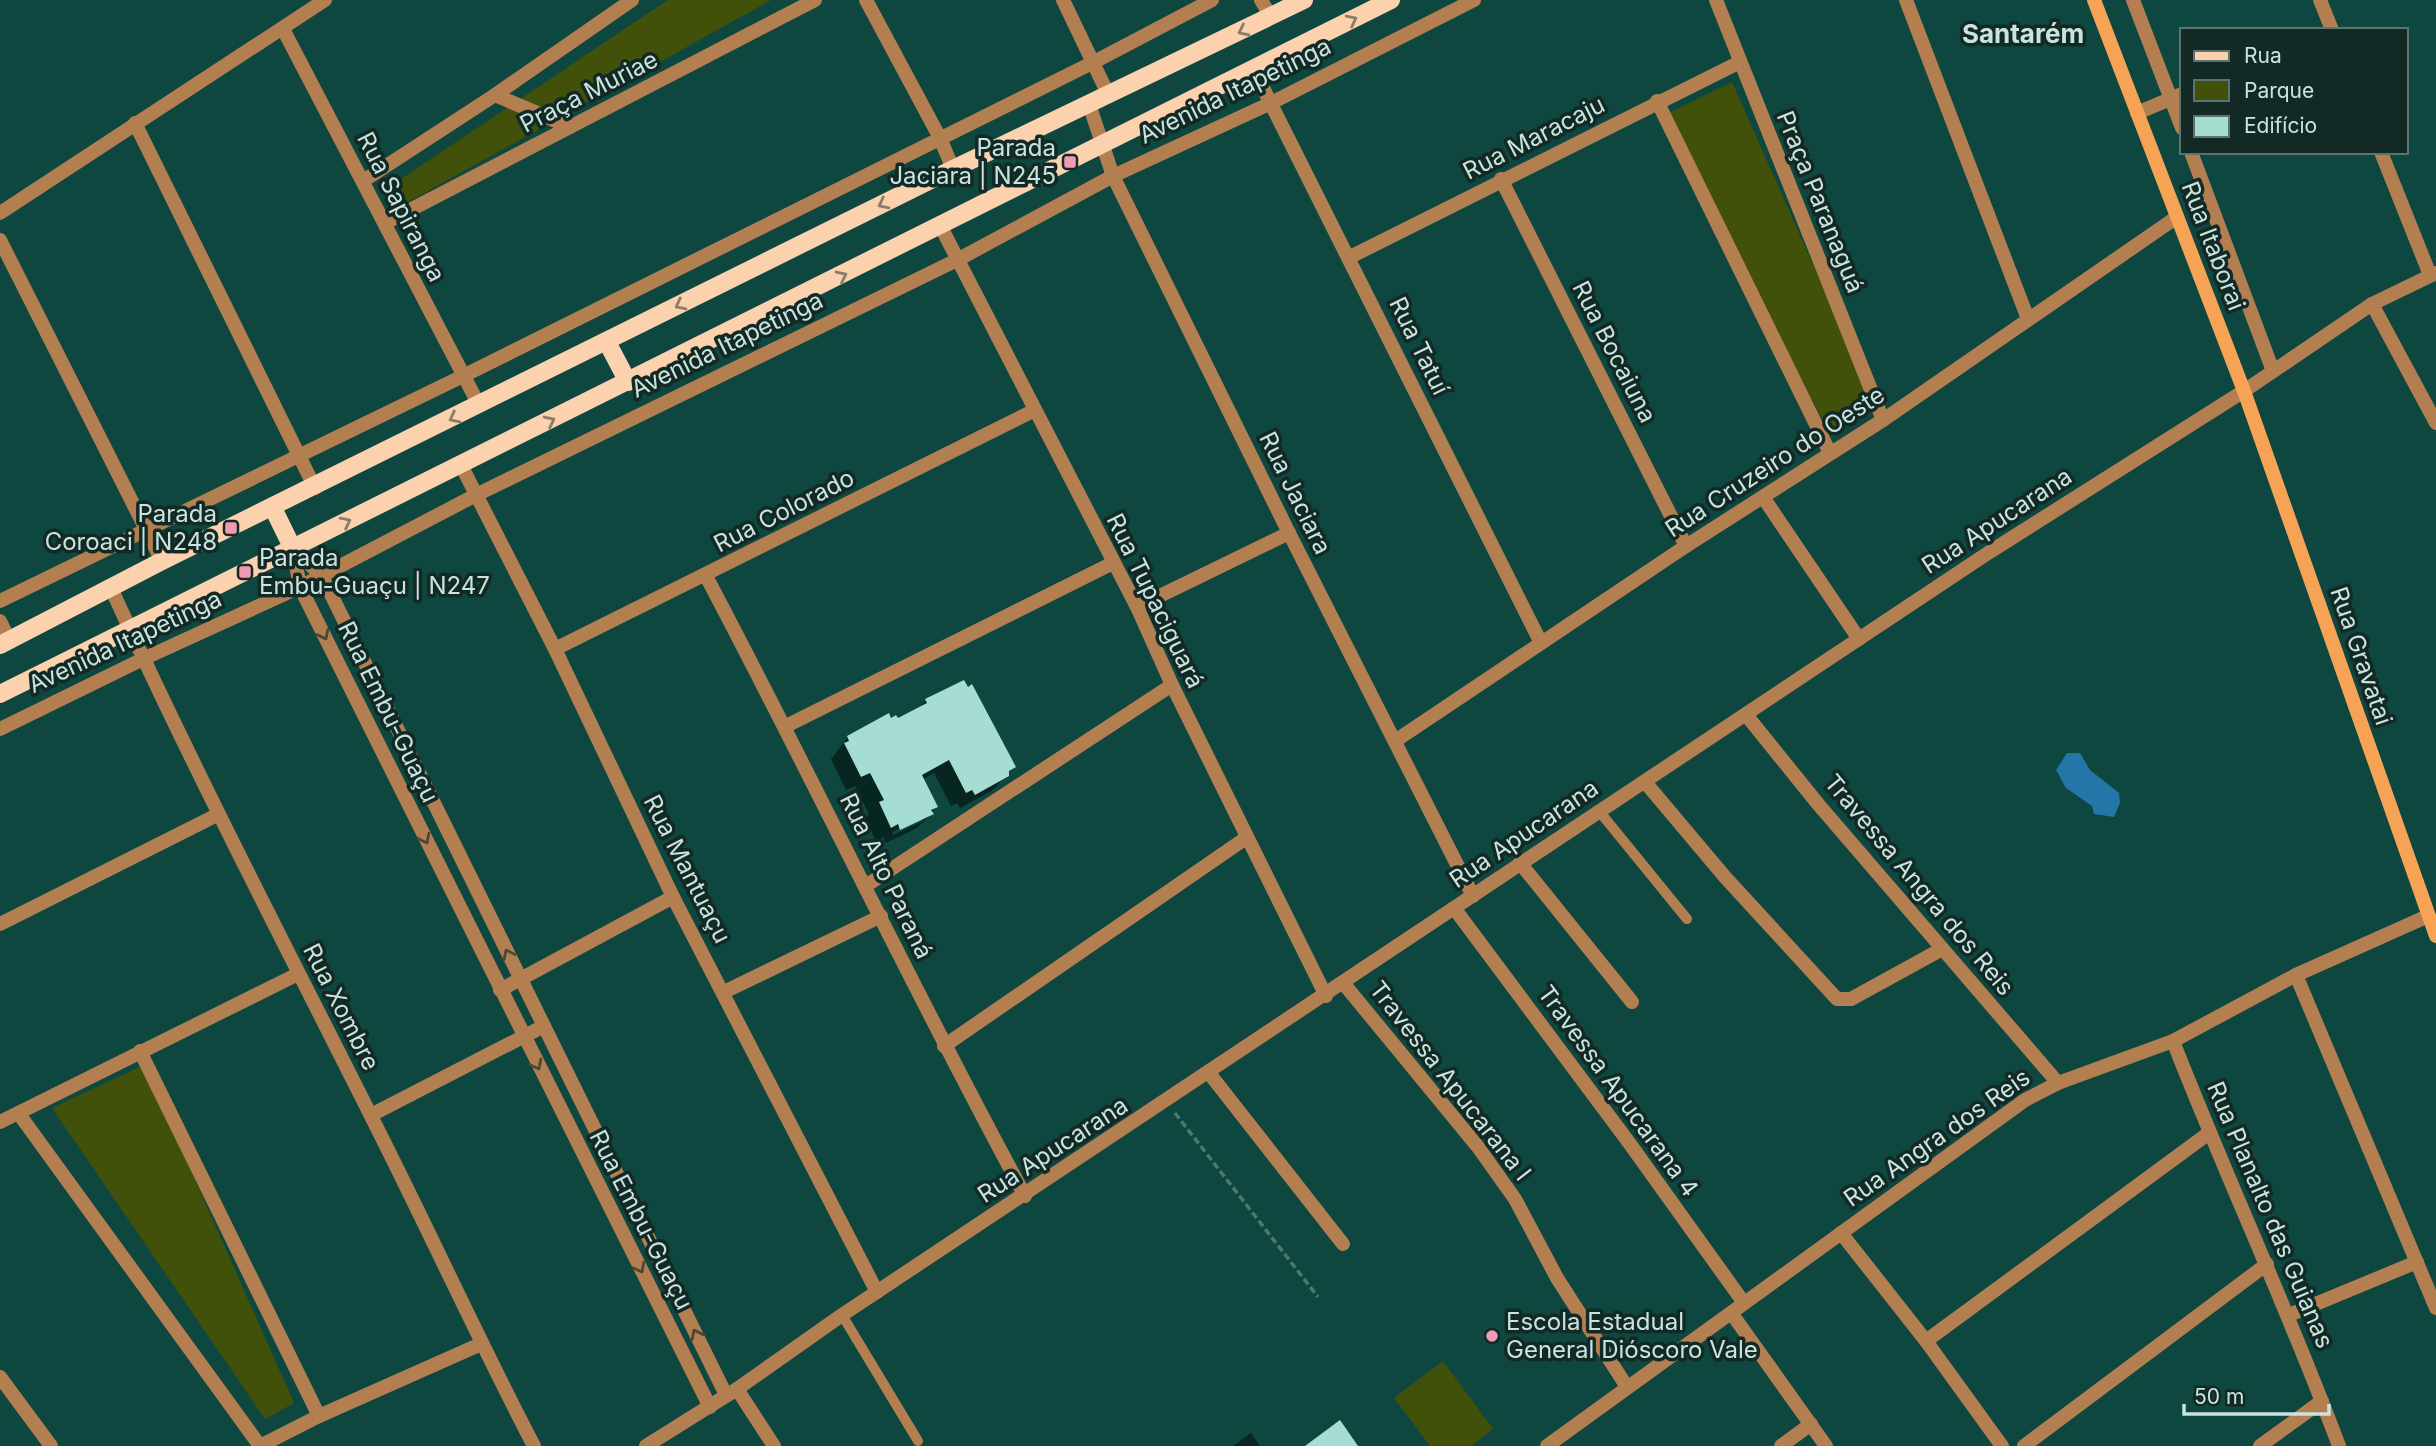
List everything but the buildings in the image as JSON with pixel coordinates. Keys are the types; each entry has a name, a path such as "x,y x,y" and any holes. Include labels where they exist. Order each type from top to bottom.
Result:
{"main road":[{"name":"Avenida Itapetinga","path":"5,643 162,561 953,169 1304,0"},
{"name":"Avenida Itapetinga","path":"0,694 941,227 1391,0"},
{"path":"607,342 628,382"},
{"path":"273,508 293,549"}],"street":[{"path":"0,213 325,0"},
{"name":"Praça Muriae","path":"363,181 495,95 632,0"},
{"name":"Praça Muriae","path":"385,223 815,0"},
{"path":"866,0 940,138 953,169"},
{"path":"1063,0 1109,96"},
{"path":"0,601 463,376 1094,62 1212,0"},
{"path":"1261,0 1271,17"},
{"name":"Avenida Itapetinga","path":"0,729 300,587 476,495 957,260 1113,176 1271,103 1474,0"},
{"name":"Praça Paranaguá","path":"1716,0 1883,420"},
{"path":"1906,0 2028,319"},
{"name":"Rua Itaborai","path":"2094,0 2244,391"},
{"path":"2133,0 2177,97 2180,116"},
{"path":"2320,0 2330,28"},
{"name":"Rua Sapiranga","path":"283,29 479,405"},
{"name":"Rua Maracaju","path":"1350,257 1657,101 1740,62"},
{"name":"Rua Tatuí","path":"1254,70 1541,643"},
{"path":"495,95 570,127"},
{"path":"2137,113 2177,97"},
{"path":"1657,101 1830,453"},
{"name":"Rua Jaciara","path":"1089,104 1113,176 1289,533 1473,896"},
{"path":"135,123 300,454 314,488"},
{"path":"2192,154 2273,371"},
{"path":"2382,154 2433,274"},
{"name":"Rua Bocaiuna","path":"1502,179 1686,546"},
{"name":"Rua Cruzeiro do Oeste","path":"1395,741 1686,546 1883,420 2177,216"},
{"name":"Rua Tupaciguará","path":"941,227 1033,411 1137,607 1246,838 1326,996"},
{"path":"0,240 162,561"},
{"name":"Rua Apucarana","path":"646,1446 710,1407 842,1315 1167,1102 1520,863 1747,716 1859,639 2244,391 2372,304 2433,274"},
{"path":"2372,304 2436,423"},
{"name":"Rua Gravatai","path":"2244,391 2436,936"},
{"name":"Rua Colorado","path":"555,649 1033,411"},
{"name":"Rua Mantuaçu","path":"461,464 555,649 673,897 877,1292"},
{"path":"1763,497 1859,639"},
{"path":"1137,607 1289,533"},
{"name":"Rua Embu-Guaçu","path":"293,549 322,576 544,1026 731,1392 774,1446"},
{"name":"Rua Embu-Guaçu","path":"293,549 300,587 710,1407"},
{"path":"786,726 1113,563"},
{"name":"Rua Alto Paraná","path":"706,576 867,885 944,1046 1025,1196"},
{"name":"Rua Xombre","path":"111,588 217,815 371,1115 481,1344 534,1446"},
{"path":"0,621 5,643"},
{"path":"867,885 1172,685"},
{"name":"Travessa Angra dos Reis","path":"1747,716 2058,1083"},
{"path":"1645,782 1725,877 1833,997 1851,999 1942,949"},
{"path":"0,924 217,815"},
{"path":"944,1046 1246,838"},
{"path":"1520,863 1632,1002"},
{"path":"500,990 673,897"},
{"name":"Travessa Apucarana 4","path":"1454,908 1630,1144 1744,1303"},
{"path":"724,992 881,916"},
{"name":"Rua Angra dos Reis","path":"1547,1446 1732,1314 1997,1118 2058,1083 2173,1041 2296,975 2428,916"},
{"path":"0,1122 298,974"},
{"path":"2296,975 2436,1308"},
{"name":"Travessa Apucarana I","path":"1344,984 1478,1147 1515,1199 1557,1278 1627,1387"},
{"path":"371,1115 544,1026"},
{"name":"Rua Planalto das Guianas","path":"2173,1041 2209,1133 2289,1315 2339,1446"},
{"path":"140,1051 319,1416"},
{"path":"1209,1073 1343,1244"},
{"path":"19,1114 260,1446 319,1416 481,1344"},
{"path":"1926,1341 2209,1133"},
{"path":"1841,1233 1926,1341 2002,1446"},
{"path":"2289,1315 2417,1262"},
{"path":"2024,1446 2267,1264"},
{"path":"1732,1314 1826,1446"},
{"path":"2,1384 51,1446"},
{"path":"2260,1446 2322,1401"},
{"path":"1781,1446 1811,1424"}],"lane":[{"path":"1599,811 1687,919"},
{"path":"842,1315 918,1441"}],"path":[{"path":"1167,1102 1318,1297"}],"green space":[{"path":"668,0 771,0 401,206 389,187"},
{"path":"1732,82 1874,402 1829,432 1665,115"},
{"path":"144,1065 294,1403 265,1419 52,1108"},
{"path":"1443,1361 1493,1429 1471,1446 1430,1446 1394,1398"}],"water":[{"path":"2067,753 2080,753 2090,770 2119,793 2120,803 2114,817 2094,814 2092,806 2066,788 2056,770"}],"place":[{"name":"Parada Jaciara | N245","path":"1070,162"},
{"name":"Parada Coroaci | N248","path":"231,528"},
{"name":"Parada Embu-Guaçu | N247","path":"245,572"},
{"name":"Escola Estadual General Dióscoro Vale","path":"1492,1336"}],"district":[{"name":"Santarém","path":"2023,34"}]}
